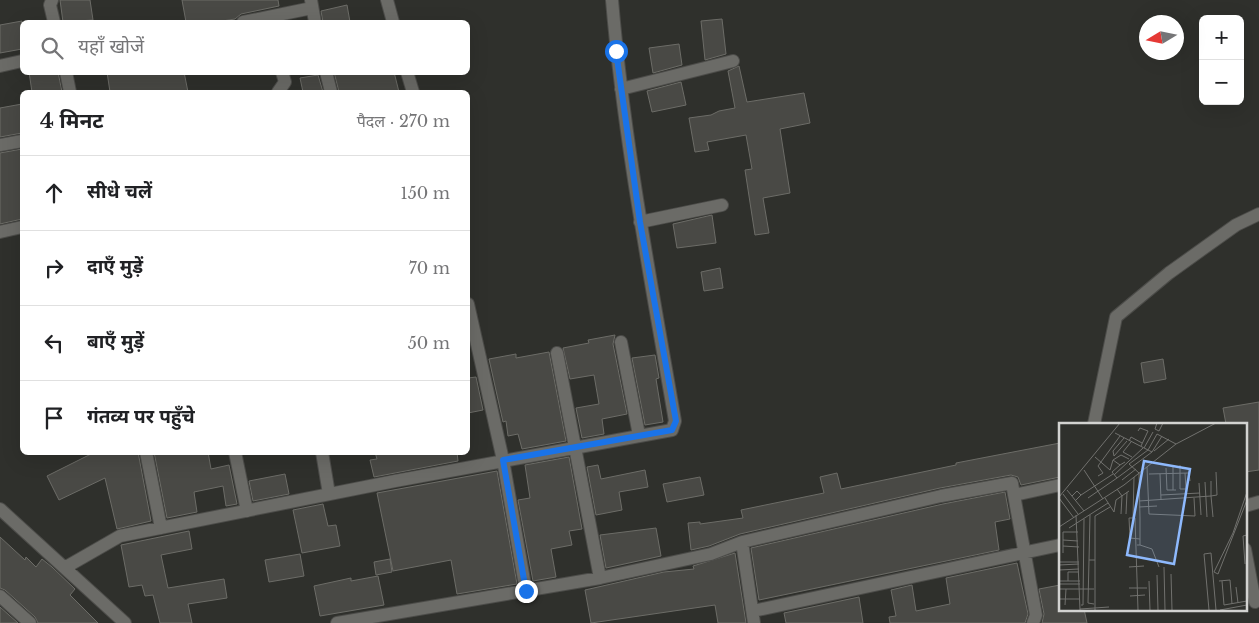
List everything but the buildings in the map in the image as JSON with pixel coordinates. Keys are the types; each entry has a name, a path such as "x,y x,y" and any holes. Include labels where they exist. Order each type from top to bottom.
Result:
{"street":[{"path":"52,0 50,5 54,20"},
{"path":"387,0 392,20"},
{"path":"66,567 120,536 503,460 672,430 676,421 640,222 620,89 612,0"},
{"path":"271,20 312,4 315,20"},
{"path":"620,89 733,61"},
{"path":"0,66 20,62"},
{"path":"67,75 70,90"},
{"path":"279,90 285,82 283,75"},
{"path":"327,75 330,90"},
{"path":"408,75 412,90"},
{"path":"0,145 20,141"},
{"path":"640,222 722,205"},
{"path":"1094,423 1116,318 1169,273 1236,225 1259,214"},
{"path":"0,232 20,227"},
{"path":"470,315 503,460 526,591"},
{"path":"621,342 639,435"},
{"path":"556,353 600,578"},
{"path":"147,455 161,528"},
{"path":"236,455 247,511"},
{"path":"322,455 329,494"},
{"path":"337,623 600,578 711,554 742,542 941,496 1012,483 1036,615 1033,623"},
{"path":"1014,495 1059,484"},
{"path":"1246,506 1259,502"},
{"path":"0,509 66,567 125,623"},
{"path":"742,542 754,617 1059,545"},
{"path":"1246,554 1255,602"},
{"path":"0,596 30,623"}],"route":[{"path":"526,591 503,460 672,430 676,421 633,179 616,51"}]}
